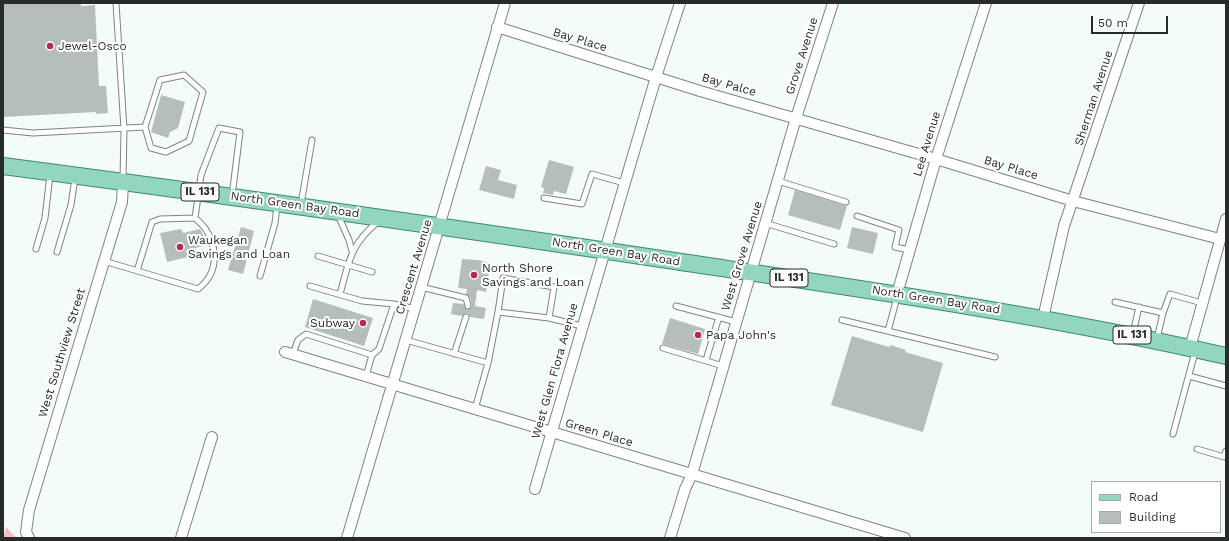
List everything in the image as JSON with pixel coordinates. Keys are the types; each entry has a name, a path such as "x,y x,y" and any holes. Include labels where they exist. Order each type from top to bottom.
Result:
{"main road":[{"name":"North Green Bay Road","path":"3,166 301,205 897,294 1043,318 1132,335 1226,356"}],"street":[{"name":"Crescent Avenue","path":"347,538 505,3"},
{"name":"West Glen Flora Avenue","path":"535,489 550,432 604,250 680,3"},
{"name":"Grove Avenue","path":"796,118 833,3"},
{"name":"Lee Avenue","path":"897,294 936,159 986,3"},
{"name":"Sherman Avenue","path":"1043,318 1064,226 1140,3"},
{"name":"Bay Place","path":"497,28 656,77"},
{"name":"Bay Palce","path":"656,77 796,118"},
{"name":"Bay Place","path":"796,118 1073,201 1220,239"},
{"name":"West Grove Avenue","path":"670,538 684,489 692,474 796,118"},
{"name":"West Southview Street","path":"28,535 29,510 122,202 123,182"},
{"path":"1193,348 1202,303 1226,219"},
{"name":"Green Place","path":"289,353 905,538"},
{"path":"181,538 212,437"}],"lane":[{"path":"116,3 124,129 123,182"},
{"path":"184,74 203,92 189,140 166,152 151,148 145,127 160,80 184,74"},
{"path":"3,130 33,133 145,127"},
{"path":"195,218 201,175 218,128 240,132 232,196"},
{"path":"301,205 312,140"},
{"path":"36,249 45,218 51,172"},
{"path":"544,198 582,204 592,174 624,183"},
{"path":"57,252 71,205 76,176"},
{"path":"778,181 846,202"},
{"path":"260,276 275,224 277,202"},
{"path":"335,210 344,226 352,251"},
{"path":"857,216 899,230 895,247 909,250"},
{"path":"340,294 352,251 368,230 384,217"},
{"path":"104,262 198,289 204,284 210,275 214,252 213,241 207,229 195,218 160,219 152,222 137,271"},
{"path":"765,224 834,244"},
{"path":"318,256 372,272"},
{"path":"475,409 488,363 503,278 554,287 549,318"},
{"path":"310,286 362,301 394,304 415,309"},
{"path":"421,287 466,298 468,306"},
{"path":"888,331 897,294"},
{"path":"1156,340 1170,294 1202,303"},
{"path":"1115,302 1163,313"},
{"path":"366,376 372,355 379,349 394,304"},
{"path":"676,306 736,322"},
{"path":"1132,335 1139,307"},
{"path":"498,312 549,318 582,326"},
{"path":"454,354 466,317"},
{"path":"706,360 719,318"},
{"path":"842,320 995,357"},
{"path":"289,353 298,340 306,334 372,355"},
{"path":"406,340 488,363"},
{"path":"663,348 723,366"},
{"path":"1173,434 1189,376 1193,348"},
{"path":"1189,376 1226,386"},
{"path":"1197,449 1224,457 1226,451"}],"shaded area":[{"path":"6,527 17,538 3,538"}],"building":[{"name":"Jewel-Osco","path":"3,3 81,3 81,6 95,5 99,86 106,86 108,113 96,114 96,112 3,117"},
{"path":"161,95 185,102 178,128 170,132 168,138 151,132"},
{"path":"549,160 574,167 566,194 554,191 553,195 543,193 544,188 541,187"},
{"path":"486,166 501,170 498,180 517,185 514,199 479,190"},
{"path":"795,190 847,206 840,230 788,215"},
{"path":"241,227 254,231 243,274 228,270"},
{"path":"852,227 878,233 873,254 847,248"},
{"name":"Waukegan Savings and Loan","path":"181,229 183,233 200,229 208,245 186,250 188,257 167,262 160,233"},
{"name":"North Shore Savings and Loan","path":"462,259 478,260 490,263 486,292 477,290 475,306 486,308 484,319 470,317 467,313 462,316 451,314 453,303 463,304 467,310 472,307 470,297 466,294 467,289 458,288"},
{"path":"313,299 373,318 364,346 305,327"},
{"path":"670,318 705,329 698,354 662,344"},
{"path":"852,336 889,347 890,345 906,350 905,352 943,363 923,432 831,405"}],"place":[{"name":"Jewel-Osco","path":"50,46"},
{"name":"Waukegan Savings and Loan","path":"180,247"},
{"name":"North Shore Savings and Loan","path":"474,275"},
{"name":"Subway","path":"363,323"},
{"name":"Papa John's","path":"698,335"}]}
